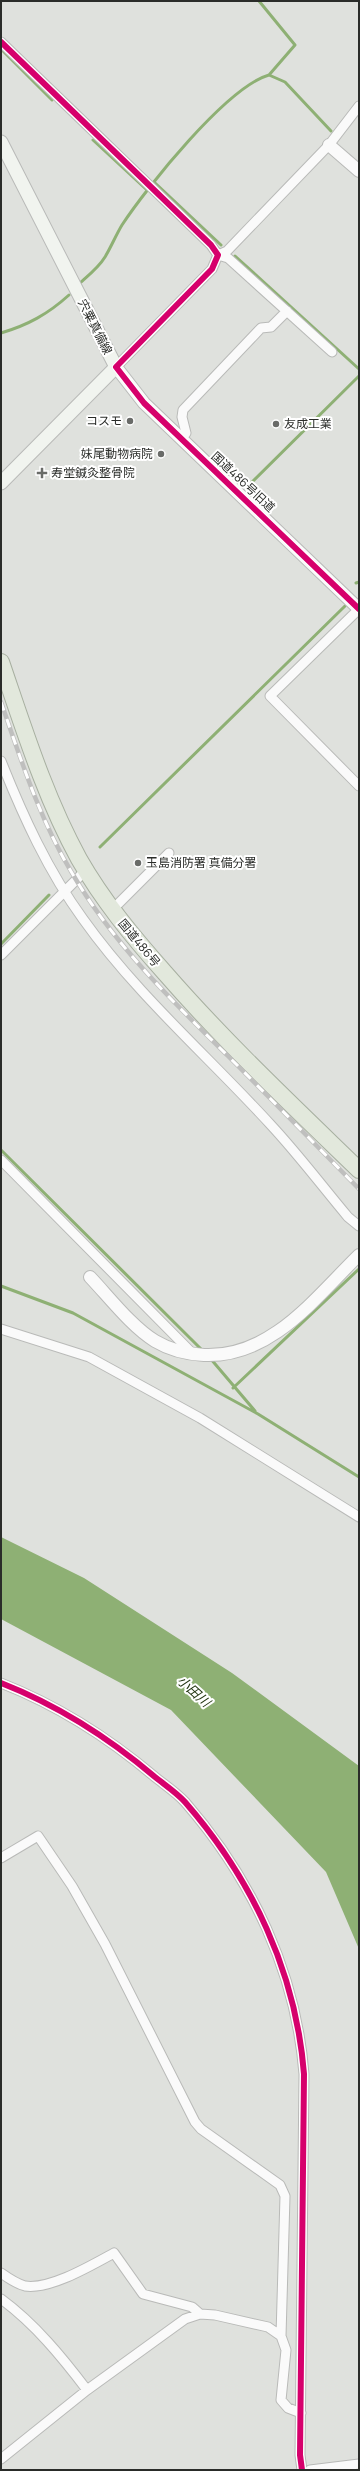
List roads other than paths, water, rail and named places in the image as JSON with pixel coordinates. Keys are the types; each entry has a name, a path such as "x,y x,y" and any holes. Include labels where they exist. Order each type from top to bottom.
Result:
{"highway":[{"name":"国道486号","path":"1,662 34,760 67,835 86,870 112,910 204,1018 359,1170"}],"main road":[{"name":"宍粟真備線","path":"1,142 116,367 1,483"}],"street":[{"path":"1,42 150,187 211,244 218,255 228,258 332,352"},
{"path":"116,367 212,269 218,255 227,251 329,146 359,106"},
{"path":"329,146 359,170"},
{"path":"181,438 186,433 182,417 183,410 261,328 271,327 287,311"},
{"name":"国道486号旧道","path":"116,367 133,392 358,605"},
{"path":"358,605 270,696 359,786"},
{"path":"1,761 31,830 64,891 126,975 271,1124 348,1217 359,1226"},
{"path":"112,910 169,853"},
{"path":"1,955 86,870"},
{"path":"1,1160 196,1354"},
{"path":"90,1278 154,1340 178,1350 196,1354 214,1355 240,1352 269,1339 289,1323 359,1255"},
{"path":"1,1329 89,1357 200,1418 359,1517"},
{"path":"1,1683 88,1727 140,1765 184,1801 229,1858 261,1914 280,1962 296,2016 304,2074 300,2455 302,2470"},
{"path":"1,1858 38,1836 72,1886 105,1944 195,2122 201,2130 280,2185 285,2196 281,2336 286,2350 281,2400 288,2408 301,2413"},
{"path":"1,2273 25,2286 39,2286 81,2270 114,2253 143,2294 192,2307 200,2314"},
{"path":"1,2299 18,2312 58,2353 87,2390"},
{"path":"1,2459 87,2390 185,2319 200,2314 268,2327 281,2336"},
{"path":"310,2470 359,2464"}],"water":[{"name":"小田川","path":"1,1537 84,1578 232,1673 359,1766 359,1949 326,1872 171,1710 1,1619"}],"waterway":[{"path":"259,1 295,45 269,75"},
{"path":"1,49 52,100"},
{"path":"80,283 103,261 122,225 168,164 211,118 232,98 252,83 269,75 285,82 331,131"},
{"path":"93,140 147,190"},
{"path":"154,182 221,245"},
{"path":"235,256 359,369"},
{"path":"1,333 37,318 53,308 69,295"},
{"path":"250,484 359,376"},
{"path":"100,847 345,606"},
{"path":"1,944 49,895"},
{"path":"1,1150 203,1351"},
{"path":"233,1388 359,1269"},
{"path":"1,1286 73,1313 258,1414 359,1477"},
{"path":"210,1358 255,1411"}],"railway":[{"path":"1,702 32,789 50,832 72,873 105,923 163,991 359,1189"}],"place":[{"name":"コスモ","path":"130,421"},
{"name":"友成工業","path":"276,424"},
{"name":"妹尾動物病院","path":"161,454"},
{"name":"寿堂鍼灸整骨院","path":"42,473"},
{"name":"玉島消防署 真備分署","path":"138,863"}]}
